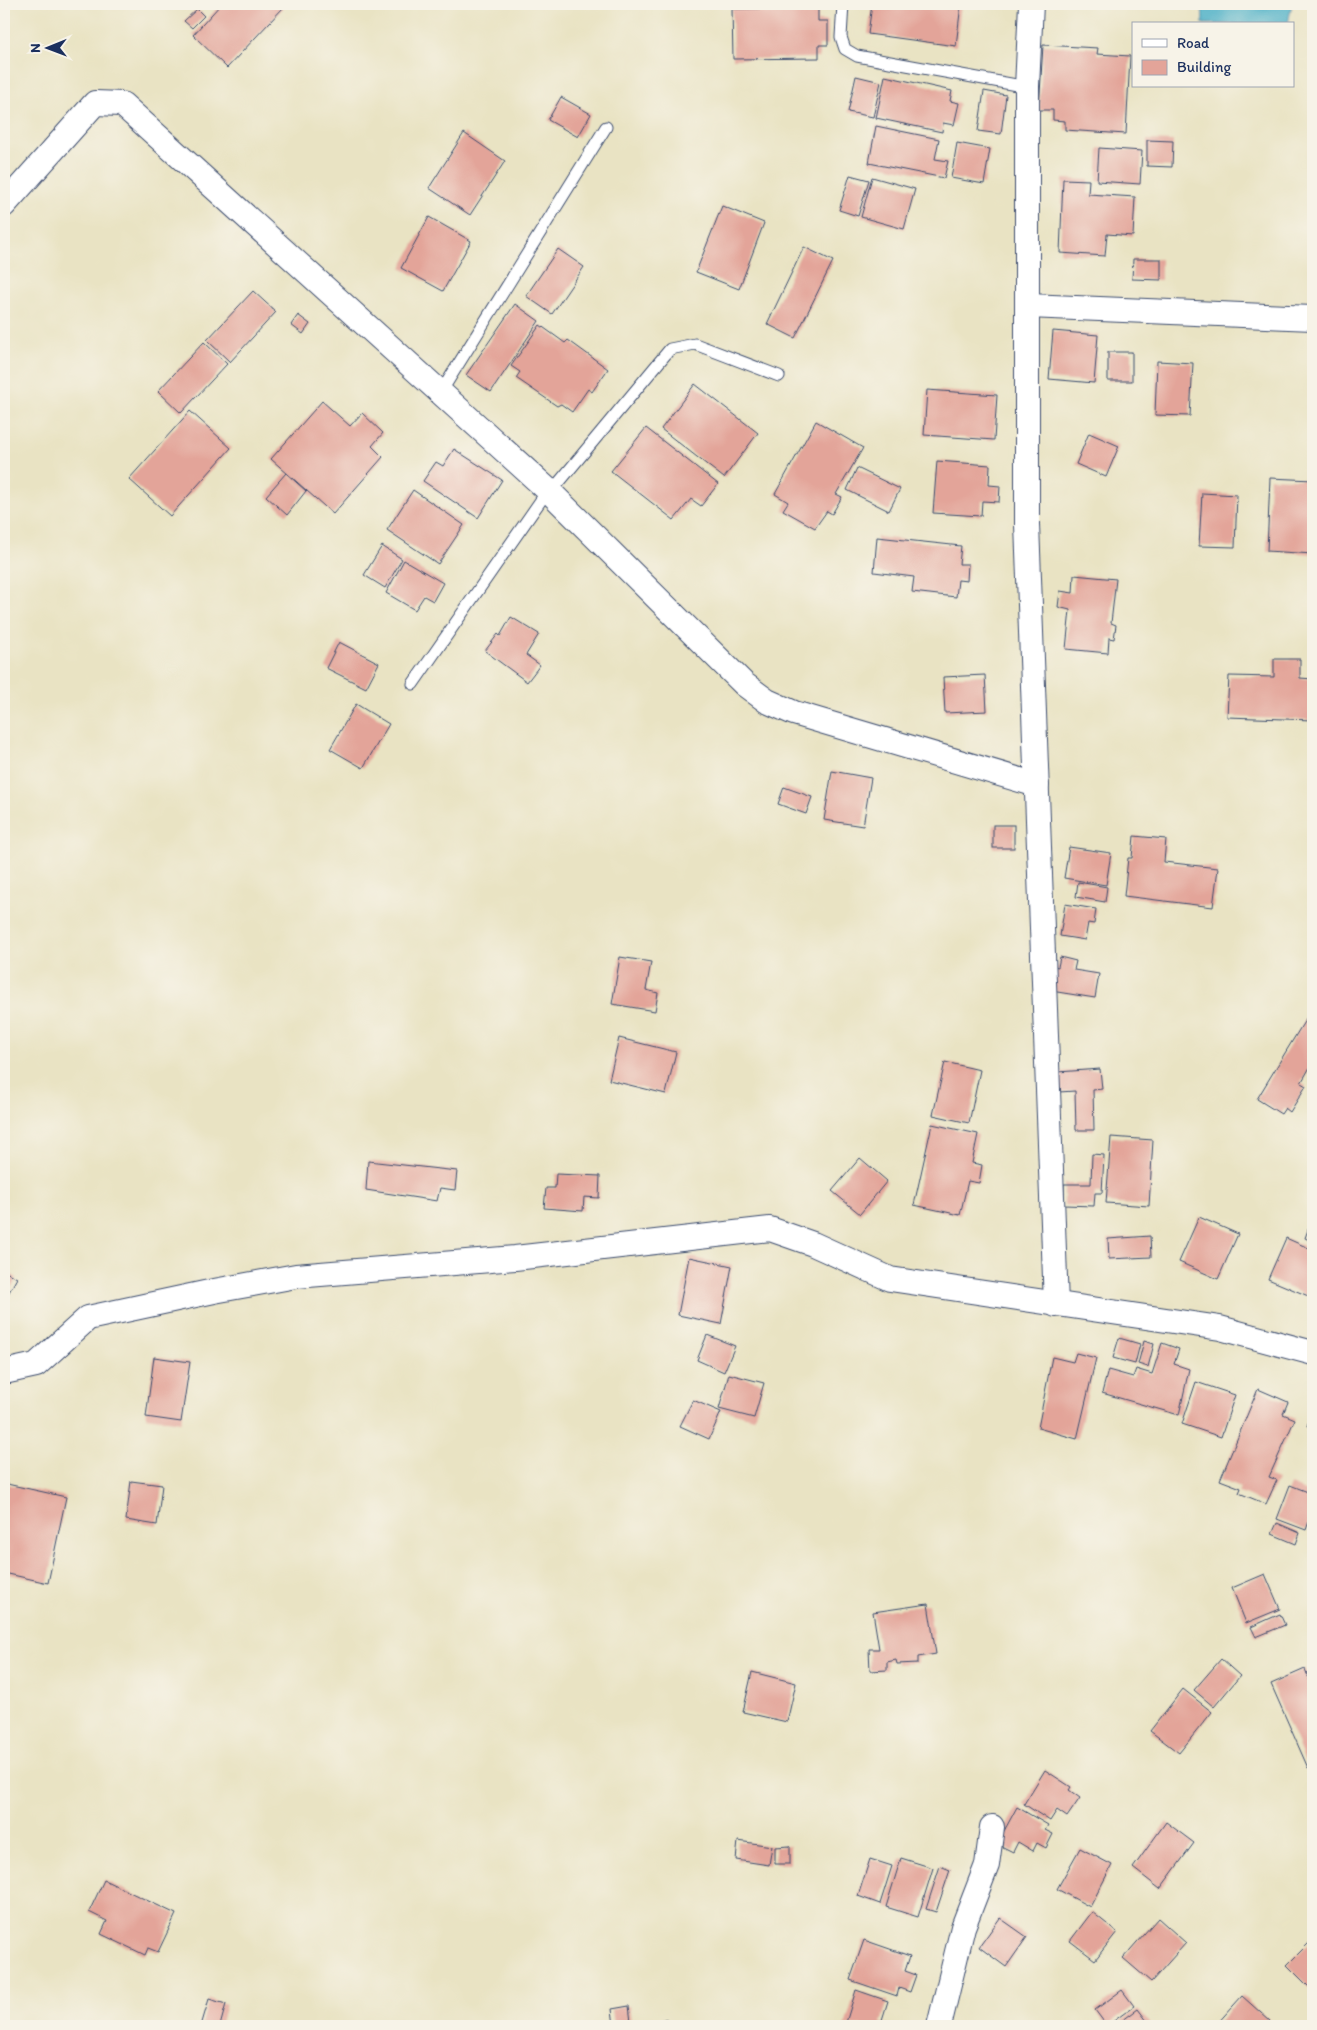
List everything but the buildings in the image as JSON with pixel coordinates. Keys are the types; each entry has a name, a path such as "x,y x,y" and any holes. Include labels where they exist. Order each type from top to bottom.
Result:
{"street":[{"path":"1031,4 1027,87 1027,524 1056,1305"},
{"path":"4,205 95,103 122,104 549,491 744,684 767,701 794,713 1037,785"},
{"path":"1028,306 1313,318"},
{"path":"4,1372 36,1365 88,1318 296,1276 514,1258 770,1229 813,1244 890,1279 1220,1328 1313,1354"},
{"path":"939,2026 963,1927 987,1865 992,1827"}],"lane":[{"path":"843,4 841,37 844,48 857,56 1027,87"},
{"path":"441,392 606,127"},
{"path":"413,684 549,491 670,349 695,344 779,376"}],"water":[{"path":"1202,4 1292,4 1288,22 1203,22"}]}
